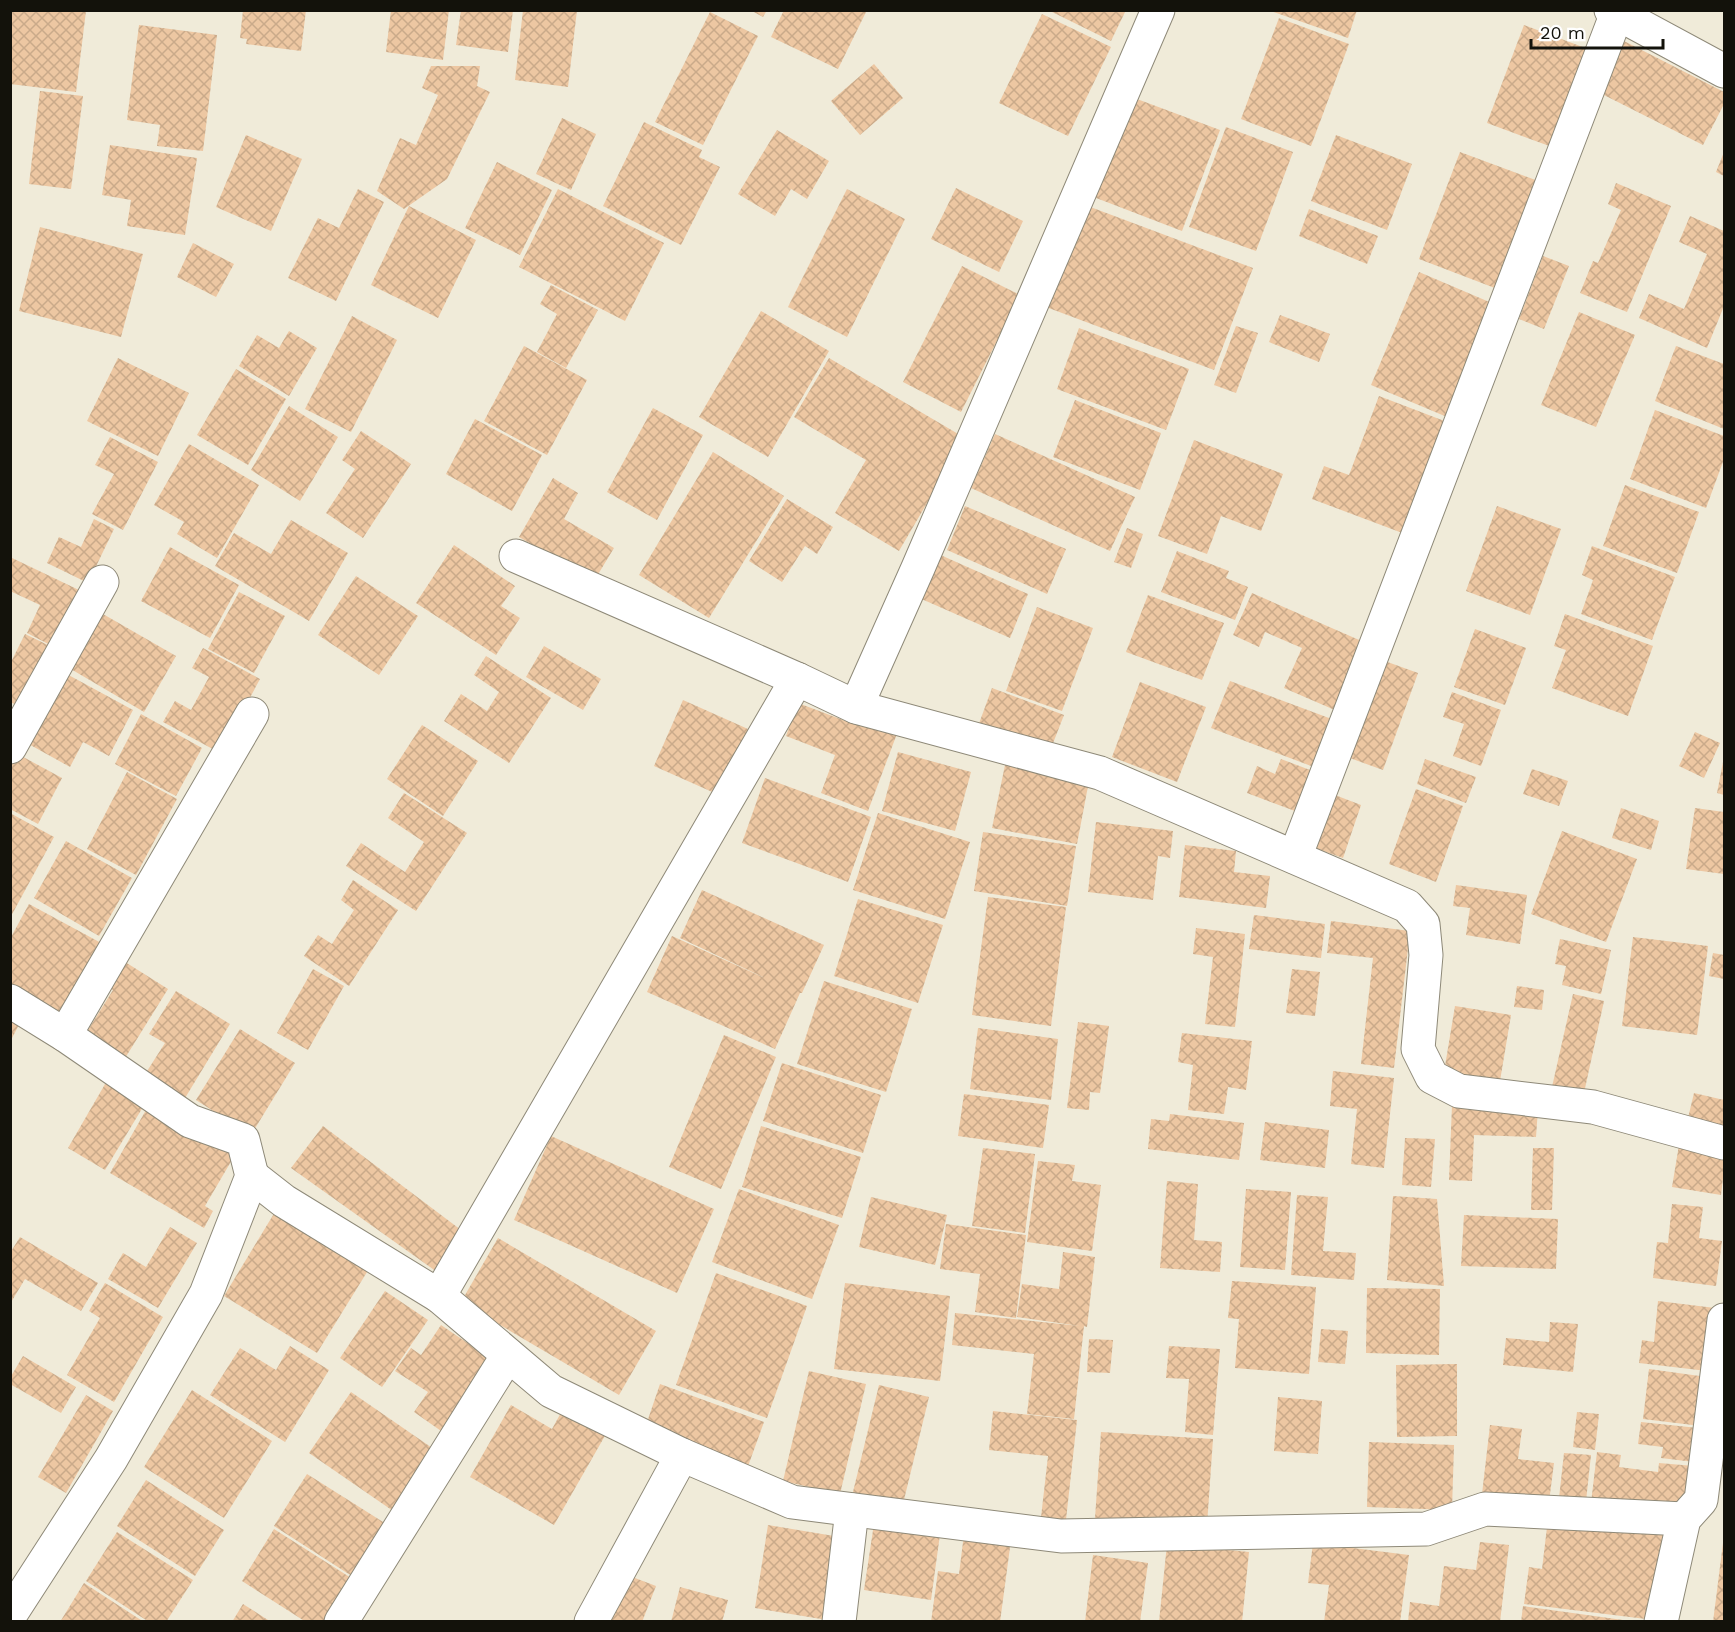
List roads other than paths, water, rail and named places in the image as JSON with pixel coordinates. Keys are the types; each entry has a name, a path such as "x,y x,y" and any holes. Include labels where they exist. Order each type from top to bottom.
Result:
{"street":[{"path":"856,707 923,557 1158,10"},
{"path":"1295,857 1614,12 1725,71"},
{"path":"516,556 856,707 1100,773 1407,906 1424,924 1426,954 1418,1049 1432,1077 1459,1091 1593,1107 1725,1143"},
{"path":"10,747 102,582"},
{"path":"439,1296 796,679"},
{"path":"65,1035 252,714"},
{"path":"10,1001 65,1035 190,1120 243,1140 252,1176 206,1294 111,1459 10,1615"},
{"path":"252,1176 284,1201 439,1296 551,1391 682,1455 792,1502 1061,1536 1426,1529 1485,1509 1684,1519"},
{"path":"1661,1622 1684,1519 1701,1500 1725,1320"},
{"path":"341,1622 508,1355"},
{"path":"591,1622 682,1455"},
{"path":"839,1622 852,1510"}]}
